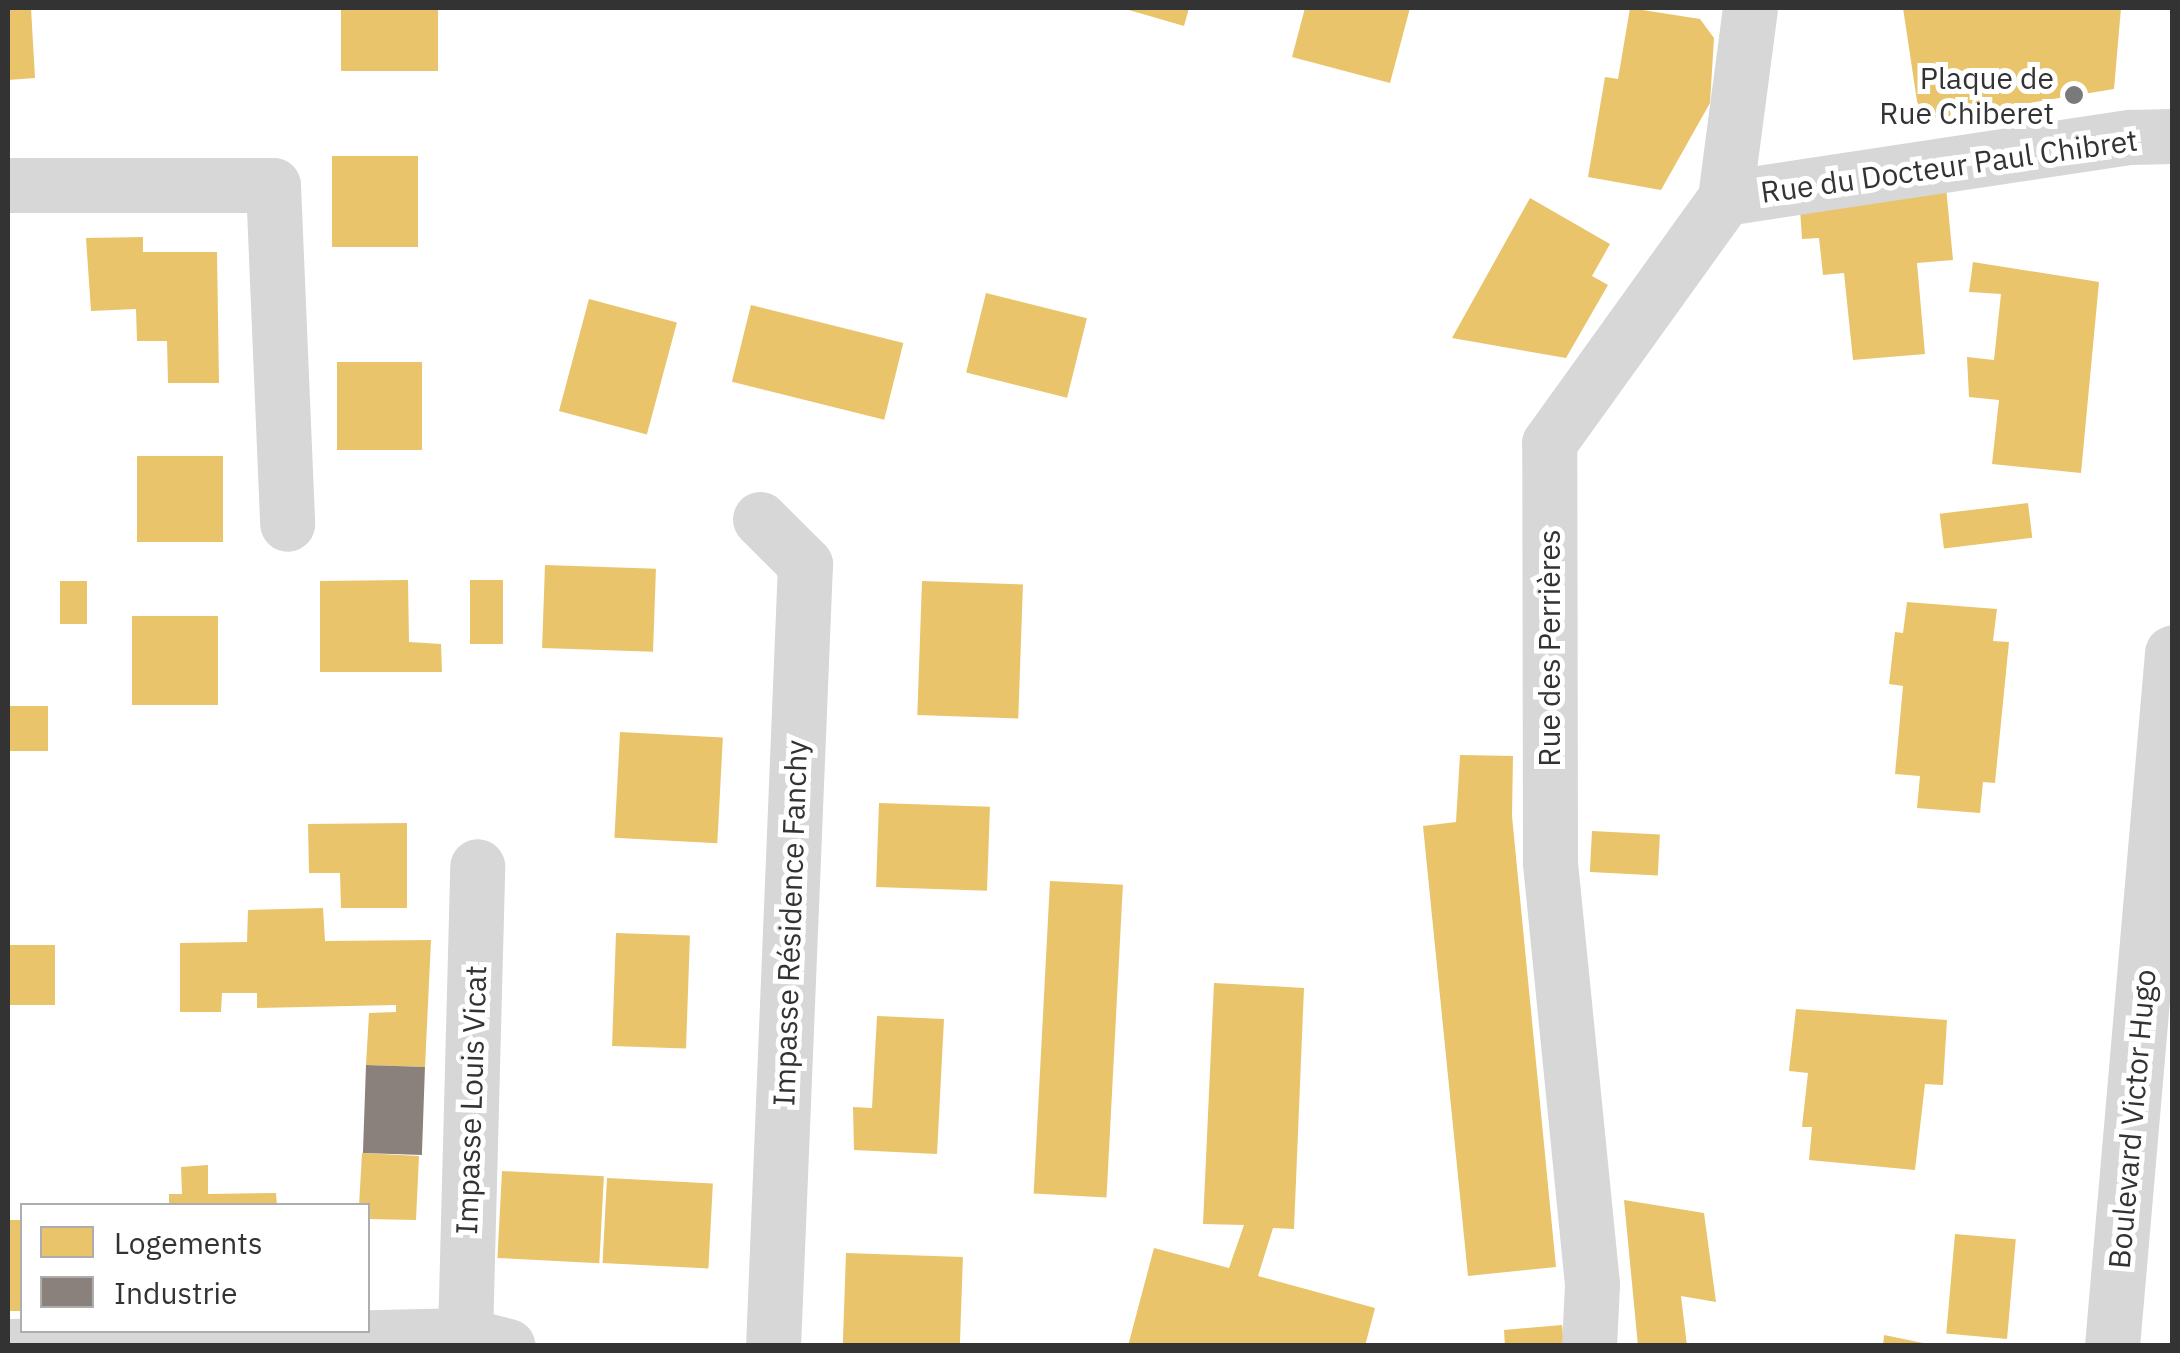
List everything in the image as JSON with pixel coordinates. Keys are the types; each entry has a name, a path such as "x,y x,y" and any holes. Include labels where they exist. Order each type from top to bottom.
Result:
{"street":[{"name":"Rue des Perrières","path":"1589,1346 1592,1284 1550,862 1548,443 1725,198 1750,8"},
{"name":"Rue du Docteur Paul Chibret","path":"1725,198 2130,137 2172,136"},
{"path":"8,185 272,185 287,524"},
{"name":"Impasse Résidence Fanchy","path":"760,519 805,564 772,1346"},
{"name":"Boulevard Victor Hugo","path":"2112,1346 2172,653"},
{"name":"Impasse Louis Vicat","path":"478,866 487,1340"},
{"path":"10,1346 487,1340"}],"building: Logements":[{"path":"8,8 31,8 35,78 8,80"},
{"path":"341,8 438,8 438,71 341,71"},
{"path":"1122,8 1189,8 1184,26"},
{"path":"1305,8 1410,8 1390,83 1292,57"},
{"path":"1630,8 1700,19 1714,38 1710,103 1661,190 1588,177 1605,77 1618,79"},
{"path":"1903,8 2121,8 2114,89 1920,121"},
{"path":"332,156 418,156 418,247 332,247"},
{"path":"1946,187 1953,260 1917,263 1925,354 1853,360 1844,273 1823,275 1819,238 1802,239 1800,209"},
{"path":"1530,198 1610,244 1592,276 1608,285 1566,358 1452,338"},
{"path":"143,237 143,252 217,252 219,383 168,383 167,341 137,341 136,309 91,311 86,238"},
{"path":"1973,262 2099,282 2081,473 1992,464 1999,400 1969,397 1967,357 1994,360 2001,294 1969,292"},
{"path":"986,293 1087,318 1067,398 966,373"},
{"path":"589,299 677,323 647,435 559,411"},
{"path":"751,305 903,343 884,420 732,382"},
{"path":"337,362 422,362 422,450 337,450"},
{"path":"137,456 223,456 223,542 137,542"},
{"path":"2028,503 2032,538 1944,549 1940,514"},
{"path":"545,565 656,569 653,652 542,648"},
{"path":"408,580 409,642 441,644 442,672 320,672 320,581"},
{"path":"470,580 503,580 503,644 470,644"},
{"path":"60,581 87,581 87,624 60,624"},
{"path":"922,581 1023,585 1018,718 917,715"},
{"path":"1907,602 1997,609 1993,641 2009,642 1995,783 1983,782 1980,813 1917,808 1920,776 1895,774 1903,686 1889,684 1895,632 1903,633"},
{"path":"132,616 218,616 218,705 132,705"},
{"path":"8,706 48,706 48,751 8,751"},
{"path":"620,732 723,737 717,843 614,838"},
{"path":"1460,755 1513,756 1512,816 1556,1267 1468,1276 1423,826 1456,822"},
{"path":"879,803 990,807 987,891 876,887"},
{"path":"407,823 407,908 341,908 340,873 309,873 308,824"},
{"path":"1592,831 1660,835 1658,876 1590,872"},
{"path":"1050,881 1123,885 1107,1197 1034,1194"},
{"path":"323,908 325,941 431,940 425,1067 366,1065 369,1013 396,1012 396,1005 257,1008 257,993 222,993 221,1012 180,1012 180,943 247,942 248,910"},
{"path":"616,933 690,936 686,1049 612,1046"},
{"path":"8,945 55,945 55,1005 8,1005"},
{"path":"1214,983 1304,988 1294,1229 1273,1228 1258,1276 1375,1308 1365,1346 1128,1346 1154,1248 1229,1268 1244,1225 1203,1224"},
{"path":"1796,1009 1947,1020 1943,1085 1925,1084 1915,1170 1809,1160 1812,1127 1802,1127 1808,1073 1789,1071"},
{"path":"877,1016 944,1019 937,1154 854,1150 853,1107 872,1108"},
{"path":"362,1153 419,1156 416,1220 370,1219 370,1203 359,1203"},
{"path":"208,1165 208,1194 276,1193 277,1203 169,1203 169,1194 182,1194 181,1167"},
{"path":"502,1171 604,1176 599,1263 497,1258"},
{"path":"607,1178 713,1184 708,1268 603,1263"},
{"path":"1624,1200 1704,1213 1716,1302 1681,1296 1687,1346 1638,1346"},
{"path":"8,1220 20,1220 20,1311 8,1311"},
{"path":"1955,1234 2016,1239 2007,1339 1946,1334"},
{"path":"846,1253 963,1257 960,1346 843,1346"},
{"path":"1562,1325 1564,1346 1505,1346 1504,1330"},
{"path":"1884,1335 1928,1344 1928,1346 1883,1346"}],"building: Industrie":[{"path":"366,1065 425,1067 422,1155 363,1153"}],"place":[{"name":"Plaque de Rue Chiberet","path":"2074,95"}]}
